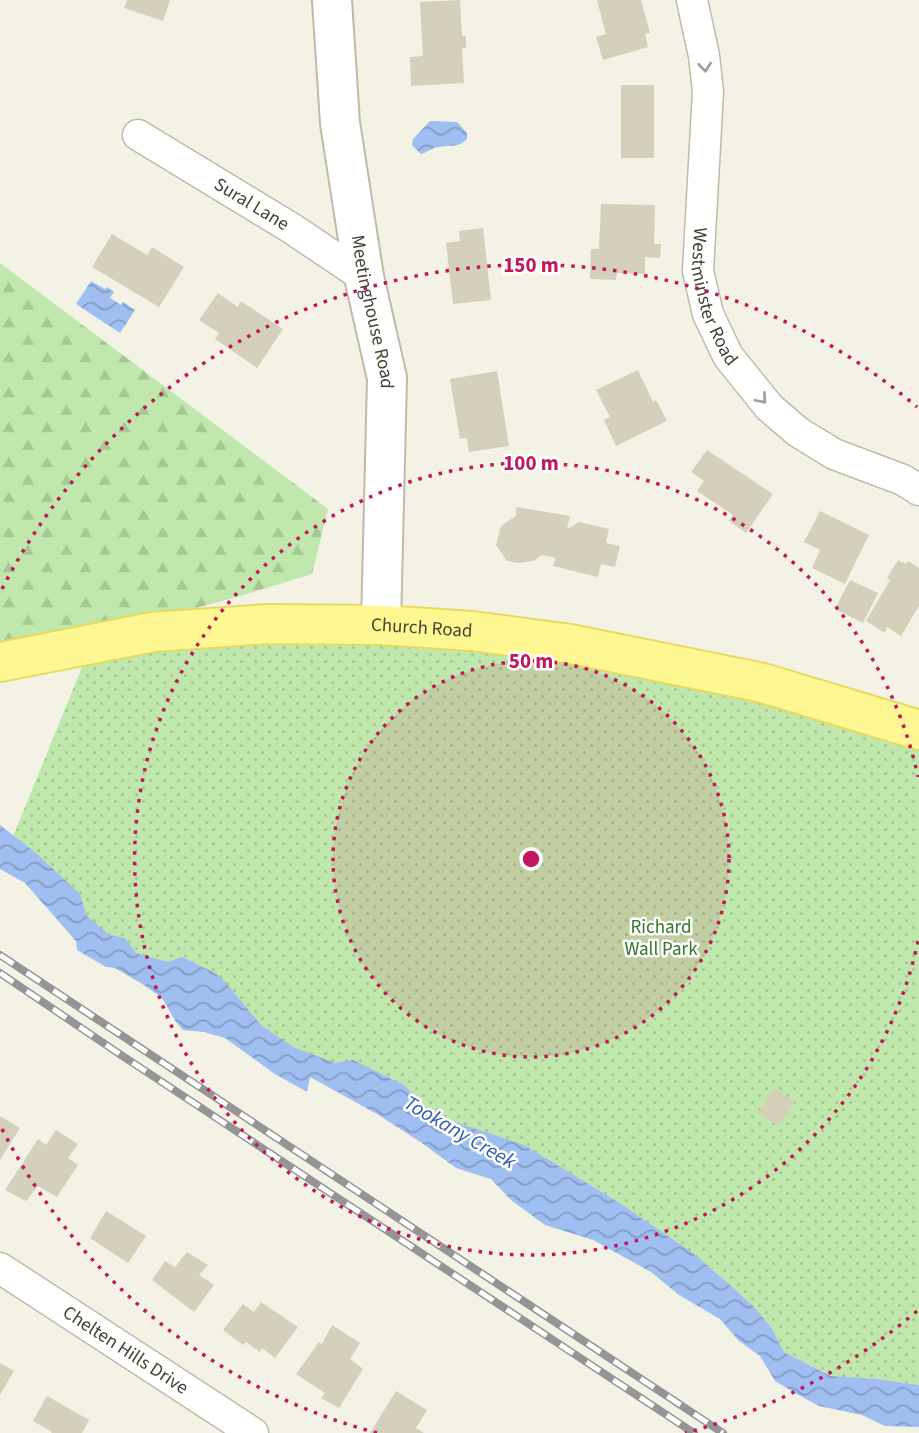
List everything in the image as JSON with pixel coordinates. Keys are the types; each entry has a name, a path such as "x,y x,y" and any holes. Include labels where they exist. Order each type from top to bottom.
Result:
{"main road":[{"name":"Church Road","path":"0,662 152,632 267,624 381,625 472,631 571,644 763,683 919,730"}],"street":[{"name":"Meetinghouse Road","path":"332,0 340,122 363,276 387,378 381,625"},
{"name":"Westminster Road","path":"692,0 704,56 708,92 698,271 708,314 728,356 769,407 798,432 834,454 903,480 919,490"},
{"name":"Sural Lane","path":"138,135 363,276"},
{"name":"Chelten Hills Drive","path":"0,1268 253,1433"}],"green space":[{"path":"0,263 328,509 312,574 237,597 0,660"},
{"name":"Richard Wall Park","path":"362,638 618,666 810,713 919,747 919,1385 834,1377 784,1352 771,1327 321,1067 84,922 10,844 87,655 172,641"}],"water":[{"path":"430,121 457,122 467,133 467,139 457,145 436,148 421,154 412,145 413,139"},
{"path":"91,281 105,289 107,287 114,292 110,298 135,310 120,333 76,304"},
{"name":"Tookany Creek","path":"0,825 36,853 80,894 86,915 109,935 125,938 136,953 168,962 182,957 213,972 222,978 261,1025 293,1047 335,1063 353,1060 404,1085 432,1114 524,1145 615,1200 693,1253 730,1285 771,1327 784,1352 831,1376 919,1385 919,1427 885,1426 862,1415 819,1406 775,1381 760,1356 739,1341 720,1319 679,1295 651,1272 593,1240 545,1225 511,1200 491,1179 456,1168 377,1114 310,1077 307,1092 275,1074 225,1038 183,1030 162,998 115,968 106,967 77,950 76,941 25,883 0,869"}],"building":[{"path":"127,0 170,0 163,21 124,8"},
{"path":"460,0 462,36 466,36 466,48 462,48 464,83 411,86 410,57 423,56 420,2"},
{"path":"597,0 641,0 650,33 645,34 648,47 603,60 596,37 606,34"},
{"path":"621,85 654,85 654,158 621,158"},
{"path":"601,204 655,205 654,244 661,244 660,258 645,257 645,274 617,273 616,280 590,279 591,249 599,249"},
{"path":"483,228 491,300 453,304 446,243 460,241 459,231"},
{"path":"112,234 147,255 152,247 184,267 159,307 92,267"},
{"path":"218,293 238,307 241,301 283,329 257,368 215,339 219,333 199,320"},
{"path":"638,370 653,402 656,400 667,421 616,446 604,420 610,417 596,390"},
{"path":"497,371 509,446 469,452 467,438 460,439 450,379"},
{"path":"707,450 773,494 746,533 729,521 733,515 697,491 704,481 691,472"},
{"path":"516,507 570,516 567,529 579,522 609,529 606,543 620,546 615,567 601,564 598,577 553,566 556,558 542,555 533,561 507,561 496,545 501,526 516,516"},
{"path":"820,511 869,535 845,584 812,568 820,550 804,542"},
{"path":"898,560 906,564 908,561 919,568 919,606 901,636 887,627 885,633 866,621 890,580 887,578"},
{"path":"850,580 878,593 863,623 835,609"},
{"path":"774,1088 795,1102 779,1126 758,1113"},
{"path":"0,1116 20,1128 0,1160"},
{"path":"56,1130 78,1144 68,1158 78,1165 57,1197 38,1186 26,1201 5,1190 38,1139 46,1145"},
{"path":"106,1211 146,1236 128,1263 90,1238"},
{"path":"187,1252 208,1265 199,1275 214,1285 194,1312 152,1280 165,1261 175,1267"},
{"path":"261,1302 298,1327 275,1358 262,1348 260,1352 246,1342 243,1345 223,1330 243,1304 254,1312"},
{"path":"332,1325 360,1343 350,1359 363,1369 339,1408 321,1398 325,1393 296,1374 319,1342 322,1344"},
{"path":"0,1363 14,1371 0,1395"},
{"path":"396,1391 427,1410 416,1428 424,1433 370,1433"},
{"path":"47,1396 89,1420 82,1433 51,1433 33,1421"}],"railway":[{"path":"0,955 723,1433"},
{"path":"0,973 694,1433"}]}
